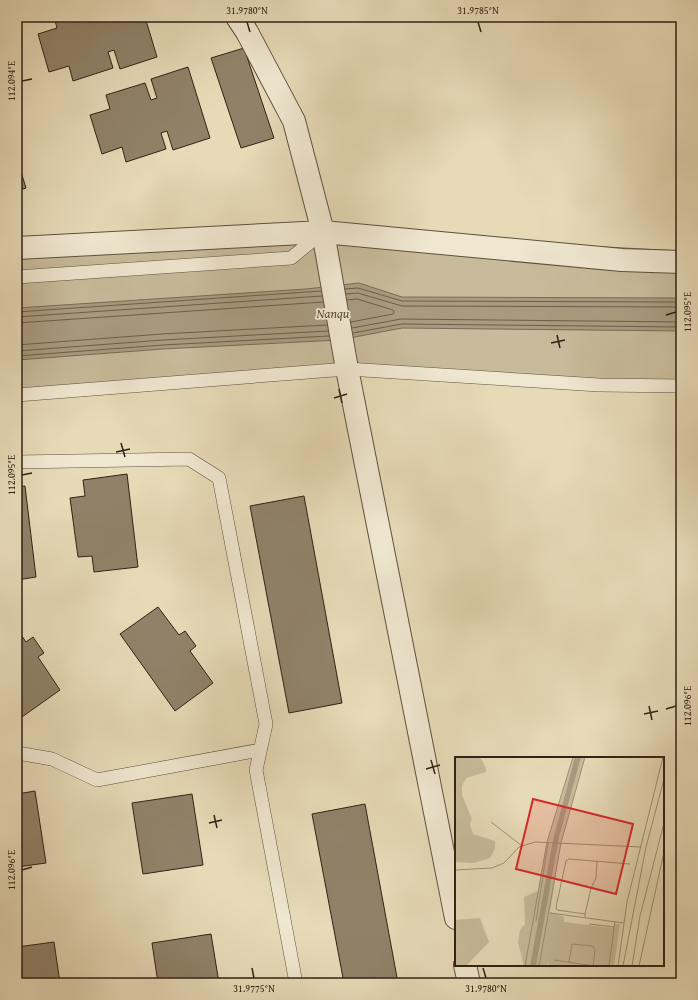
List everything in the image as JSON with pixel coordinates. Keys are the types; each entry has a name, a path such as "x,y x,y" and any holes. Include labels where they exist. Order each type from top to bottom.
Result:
{"street":[{"path":"237,17 294,120 323,232 347,369 455,913"},
{"path":"17,248 323,232 622,260 681,262"},
{"path":"465,966 469,983"}],"lane":[{"path":"17,277 291,258 323,232"},
{"path":"17,394 347,369 598,385 681,386"},
{"path":"17,462 189,459 219,478 266,724 256,770 296,983"},
{"path":"17,753 52,759 97,780 260,750"}],"shaded area":[{"path":"323,232 681,251 681,386 347,369 17,395 17,248"}],"water":[{"name":"Nanqu","path":"359,283 402,297 681,298 681,331 402,328 339,340 163,349 17,360 17,308 306,289"}],"building":[{"path":"54,17 97,17 98,19 103,17 145,17 157,57 120,69 114,50 108,52 113,68 73,81 69,66 49,72 38,34 57,28"},
{"path":"244,48 274,138 241,148 211,58"},
{"path":"188,67 210,138 173,150 167,131 161,133 166,149 126,162 122,147 102,154 90,115 110,109 106,95 145,83 151,100 157,98 151,79"},
{"path":"17,159 26,188 17,191"},
{"path":"127,474 138,567 94,572 92,556 78,557 70,498 85,496 83,480"},
{"path":"25,486 36,577 17,580 17,487"},
{"path":"304,496 342,703 289,713 250,506"},
{"path":"158,607 179,635 185,631 196,646 190,651 213,683 175,711 120,634"},
{"path":"17,629 26,642 33,637 44,653 38,657 60,690 22,717 17,709"},
{"path":"35,791 46,863 17,867 17,794"},
{"path":"192,794 203,865 143,874 132,803"},
{"path":"365,804 398,983 344,983 312,814"},
{"path":"211,934 219,983 158,983 152,943"},
{"path":"54,942 60,983 17,983 17,947"}]}
